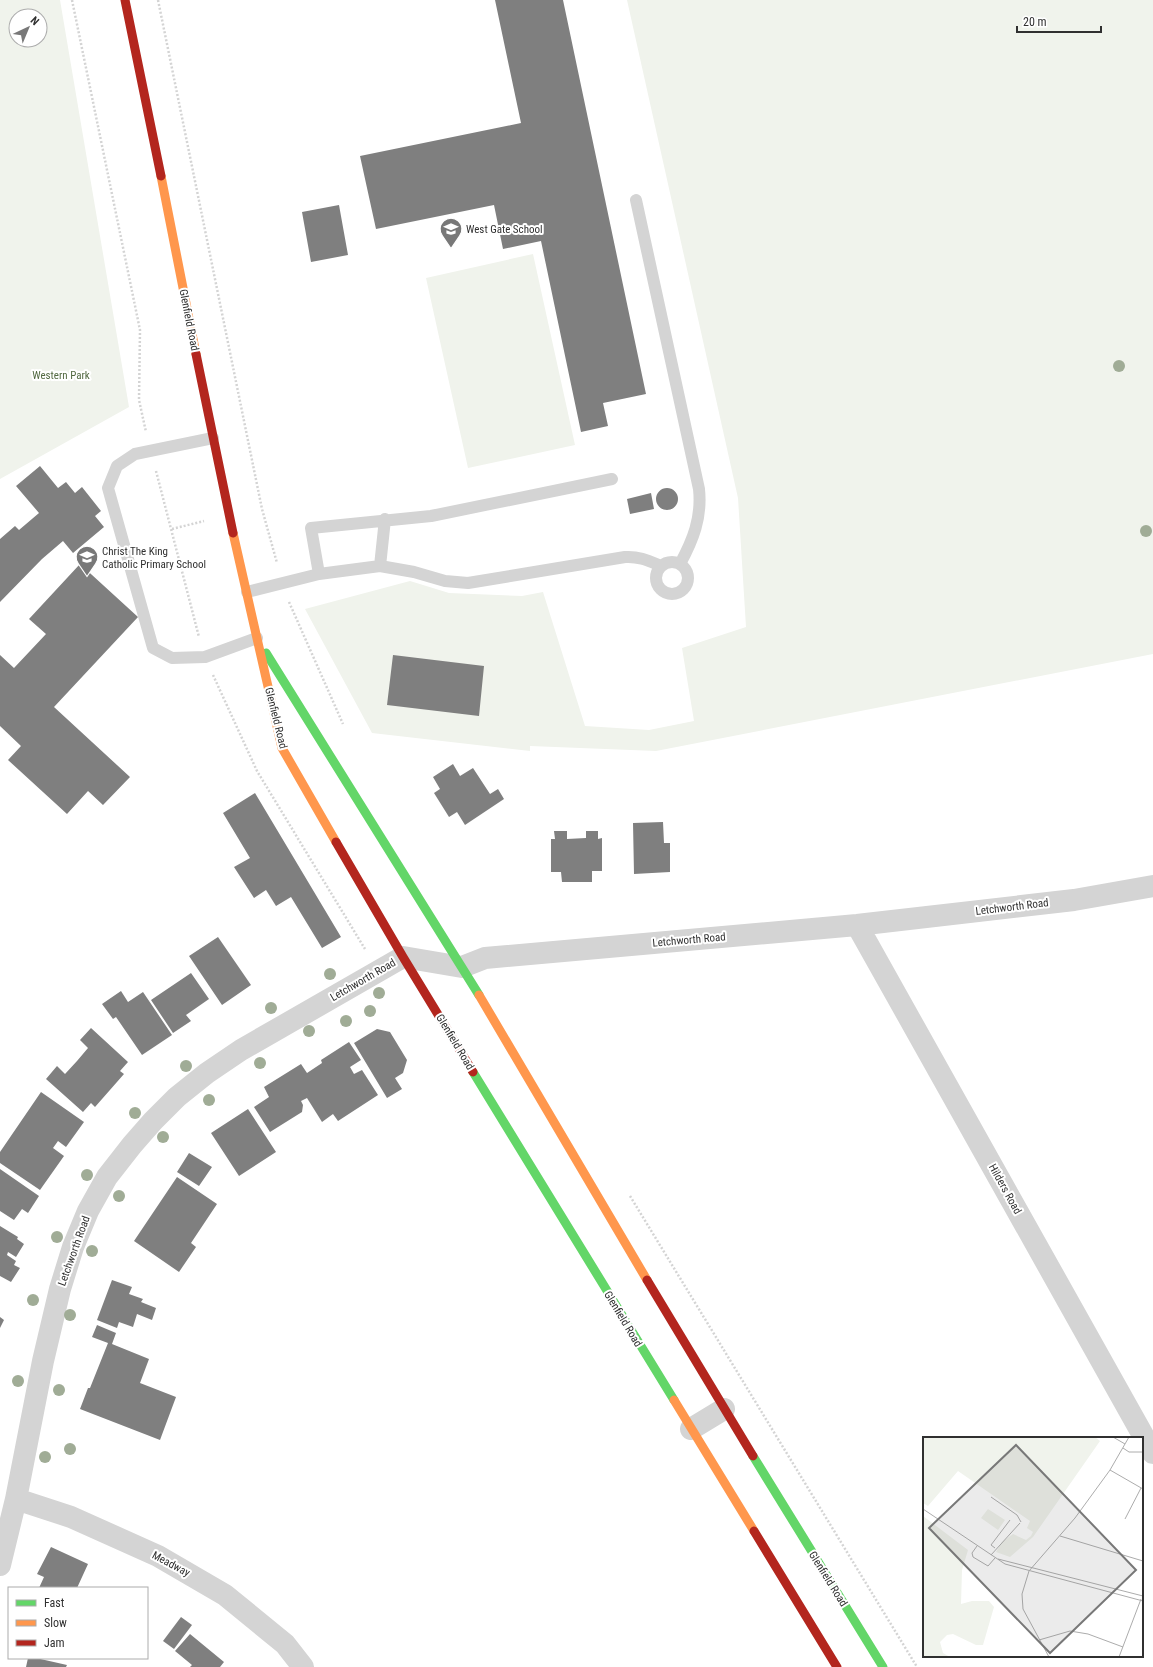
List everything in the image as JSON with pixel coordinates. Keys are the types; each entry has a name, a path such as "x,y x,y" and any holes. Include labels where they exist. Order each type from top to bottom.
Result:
{"street":[{"name":"Glenfield Road","path":"126,0 229,516 282,748 403,957 836,1667"},
{"name":"Glenfield Road","path":"257,638 462,967 724,1408 883,1667"},
{"name":"Letchworth Road","path":"0,1565 16,1499 43,1361 60,1289 72,1247 88,1212 107,1177 153,1121 177,1097 207,1073 241,1050 403,957 462,967 485,958 857,925 1074,900 1153,886"},
{"name":"Hilders Road","path":"857,925 1153,1453"},
{"path":"691,1429 724,1408"},
{"name":"Meadway","path":"16,1499 71,1517 144,1550 225,1595 285,1644 303,1667"}],"lane":[{"path":"636,200 699,489 700,503 693,540 680,564"},
{"path":"213,438 135,454 117,466 108,488 152,648 172,658 205,657 257,638"},
{"path":"319,574 311,528 385,519 432,516 612,479"},
{"path":"380,566 385,519"},
{"path":"247,592 319,574 380,566 414,572 445,581 468,583 625,557 645,559 661,566"},
{"path":"669,562 680,564 687,573 687,583 682,591 672,594 662,591 656,583 657,572 661,566 669,562"}],"path":[{"path":"72,0 140,330 139,400 205,657 257,771 378,970"},
{"path":"158,0 262,509 283,584 344,726"},
{"path":"172,529 229,516"},
{"path":"626,1190 917,1667"}],"green space":[{"name":"Western Park","path":"0,0 60,0 129,407 0,479"},
{"path":"627,0 1153,0 1153,654 656,751 530,746 530,751 372,733 305,609 410,581 449,593 522,596 543,592 585,726 649,730 694,721 682,648 746,627 738,498"},
{"path":"533,254 575,445 468,468 426,278"}],"building":[{"path":"495,0 563,0 646,394 603,403 608,426 581,432 541,241 503,249 494,205 376,229 360,156 521,123"},
{"path":"339,205 348,255 311,262 302,212"},
{"path":"40,466 58,488 66,482 75,493 82,487 101,511 95,516 104,527 73,553 63,541 42,559 0,602 0,539 15,526 19,530 39,513 16,486"},
{"path":"667,488 675,491 678,499 675,507 667,510 659,507 656,499 659,491"},
{"path":"651,493 654,509 630,514 627,499"},
{"path":"80,564 138,617 54,707 130,777 103,805 88,791 67,814 8,760 21,746 0,726 0,655 14,668 46,634 29,619"},
{"path":"393,655 484,666 479,716 387,705"},
{"path":"453,764 460,776 473,768 490,794 498,789 504,799 465,825 457,812 449,817 434,793 440,789 433,777"},
{"path":"255,793 341,937 322,948 291,897 276,906 266,890 254,898 234,867 250,858 223,813"},
{"path":"663,822 664,843 670,843 670,872 634,874 633,823"},
{"path":"554,831 567,831 567,839 586,838 586,831 598,831 598,839 602,838 602,871 592,871 592,882 562,882 561,872 551,872 551,839 555,839"},
{"path":"218,937 251,985 222,1005 189,956"},
{"path":"191,973 209,999 186,1015 191,1021 173,1033 151,1000"},
{"path":"121,991 128,1002 143,992 172,1035 142,1055 116,1017 113,1019 102,1004"},
{"path":"91,1028 128,1062 120,1071 124,1074 95,1107 91,1103 83,1112 46,1079 57,1066 65,1074 77,1061 88,1048 80,1040"},
{"path":"377,1029 390,1032 407,1060 403,1073 395,1078 402,1089 387,1098 354,1043"},
{"path":"349,1042 361,1060 350,1067 354,1074 362,1070 378,1095 338,1121 333,1114 322,1122 307,1098 301,1101 303,1105 302,1112 270,1132 254,1107 269,1097 264,1087 301,1064 307,1073 322,1063 321,1060"},
{"path":"41,1092 84,1122 66,1147 58,1141 53,1148 64,1156 40,1190 0,1163 0,1152"},
{"path":"248,1109 276,1152 239,1176 211,1133"},
{"path":"189,1153 212,1167 199,1186 177,1172"},
{"path":"0,1169 39,1196 28,1213 22,1209 14,1220 0,1211"},
{"path":"177,1177 217,1204 191,1243 196,1247 179,1272 134,1241"},
{"path":"0,1226 18,1237 17,1239 24,1244 16,1257 8,1252 7,1255 16,1261 14,1265 20,1268 11,1282 0,1276"},
{"path":"112,1280 132,1287 129,1294 143,1299 141,1302 156,1308 152,1320 137,1314 133,1327 119,1322 117,1328 97,1320"},
{"path":"0,1317 4,1320 0,1328"},
{"path":"97,1325 116,1333 112,1344 149,1359 140,1383 176,1397 160,1440 80,1409 108,1343 92,1337"},
{"path":"51,1547 88,1564 77,1587 39,1587 44,1577 37,1574"},
{"path":"181,1617 192,1625 174,1649 163,1641"},
{"path":"190,1634 224,1662 220,1667 190,1667 192,1665 175,1651"},
{"path":"28,1659 40,1659 67,1665 66,1667 26,1667"}],"traffic: fast":[{"path":"266,653 479,995"},
{"path":"473,1072 674,1400"},
{"path":"753,1456 883,1667"}],"traffic: slow":[{"path":"161,176 196,354"},
{"path":"233,533 282,748 336,842"},
{"path":"479,995 647,1280"},
{"path":"674,1400 754,1531"}],"traffic: jam":[{"path":"125,0 161,176"},
{"path":"196,354 233,533"},
{"path":"336,842 403,957 473,1072"},
{"path":"647,1280 753,1456"},
{"path":"754,1531 837,1667"}],"place":[{"name":"West Gate School","path":"451,248"},
{"name":"Christ The King Catholic Primary School","path":"87,576"}]}
